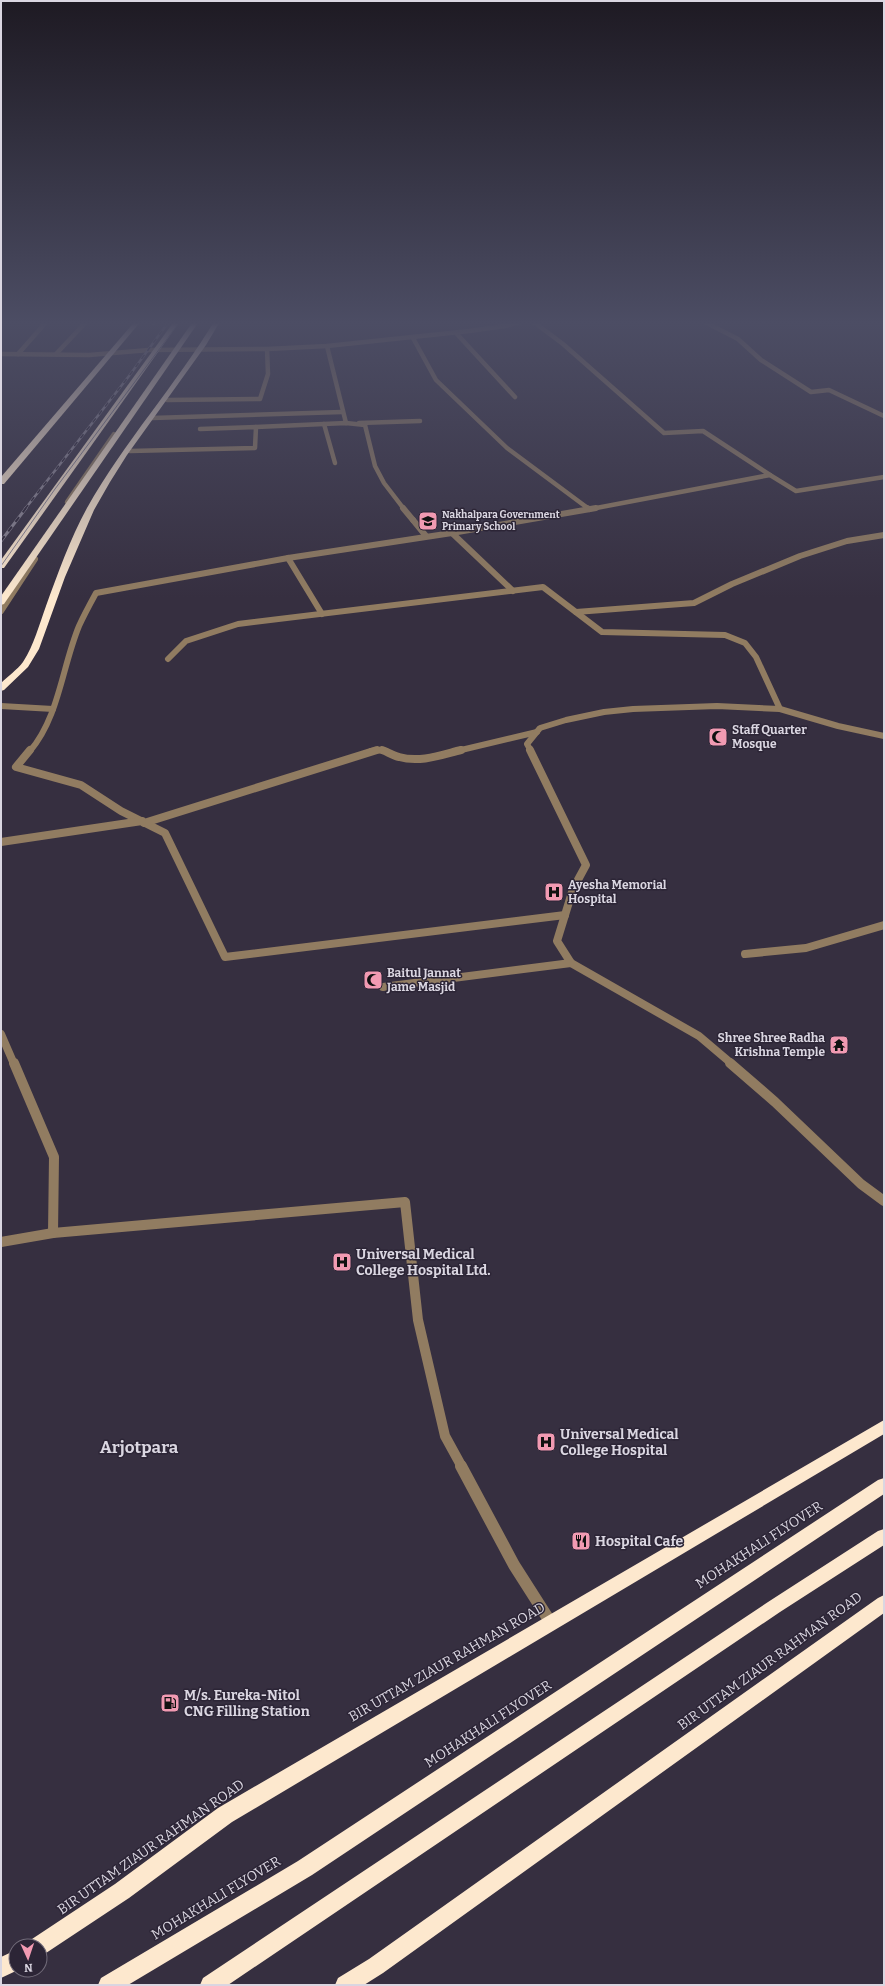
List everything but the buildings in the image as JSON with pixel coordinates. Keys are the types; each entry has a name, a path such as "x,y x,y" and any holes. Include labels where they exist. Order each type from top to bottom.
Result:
{"highway":[{"path":"1,482 60,413"},
{"path":"1,566 111,413"},
{"path":"1,602 134,413"},
{"path":"1,688 24,665 35,649 61,577 90,510 124,454 154,413"},
{"name":"BIR UTTAM ZIAUR RAHMAN ROAD","path":"48,1940 122,1891 225,1815 551,1624 884,1426"},
{"name":"MOHAKHALI FLYOVER","path":"108,1985 305,1868 884,1485"},
{"path":"210,1985 774,1607 884,1536"},
{"name":"BIR UTTAM ZIAUR RAHMAN ROAD","path":"345,1985 376,1966 884,1603"}],"street":[{"path":"1,611 33,562 82,479 130,413"},
{"path":"152,418 320,413"},
{"path":"342,413 346,423"},
{"path":"470,413 507,448 589,509"},
{"path":"641,413 664,433 703,431 796,491 884,477"},
{"path":"200,429 420,421"},
{"path":"324,424 335,463"},
{"path":"362,424 370,441 372,458 384,483 426,536"},
{"path":"130,451 256,448 256,427"},
{"path":"1,486 20,460"},
{"path":"564,915 225,957 165,833 121,811 81,785 16,767 37,743 53,709 79,626 96,593 288,558 452,533 770,475"},
{"path":"452,533 513,591"},
{"path":"576,612 694,603 732,584 800,556 847,542 884,535"},
{"path":"288,558 322,614"},
{"path":"168,659 186,641 238,624 543,587 602,632 725,634 745,643 756,657 780,709"},
{"path":"1,706 53,709"},
{"path":"884,736 838,726 780,709 717,706 633,708 604,712 566,720 540,728 527,744 586,865 573,889 557,941 571,963 699,1036 775,1102 862,1184 884,1201"},
{"path":"1,842 143,822 368,752 380,750 392,753 397,757 412,760 426,759 537,732"},
{"path":"745,954 806,948 884,925"},
{"path":"383,987 571,963"},
{"path":"1,1034 54,1157 54,1233"},
{"path":"1,1242 54,1233 405,1202 418,1320 445,1436 514,1565 551,1624"}],"tram line":[{"path":"1,566 55,489 112,413"}],"railway":[{"path":"25,509 100,413"},
{"path":"1,541 26,508"}],"place":[{"name":"Nakhalpara Government Primary School","path":"428,521"},
{"name":"Staff Quarter Mosque","path":"718,737"},
{"name":"Ayesha Memorial Hospital","path":"554,892"},
{"name":"Baitul Jannat Jame Masjid","path":"373,980"},
{"name":"Shree Shree Radha Krishna Temple","path":"839,1045"},
{"name":"Universal Medical College Hospital Ltd.","path":"342,1262"},
{"name":"Universal Medical College Hospital","path":"546,1442"},
{"name":"Hospital Cafe","path":"581,1541"},
{"name":"M/s. Eureka-Nitol CNG Filling Station","path":"170,1703"}],"district":[{"name":"Arjotpara","path":"139,1447"}]}
